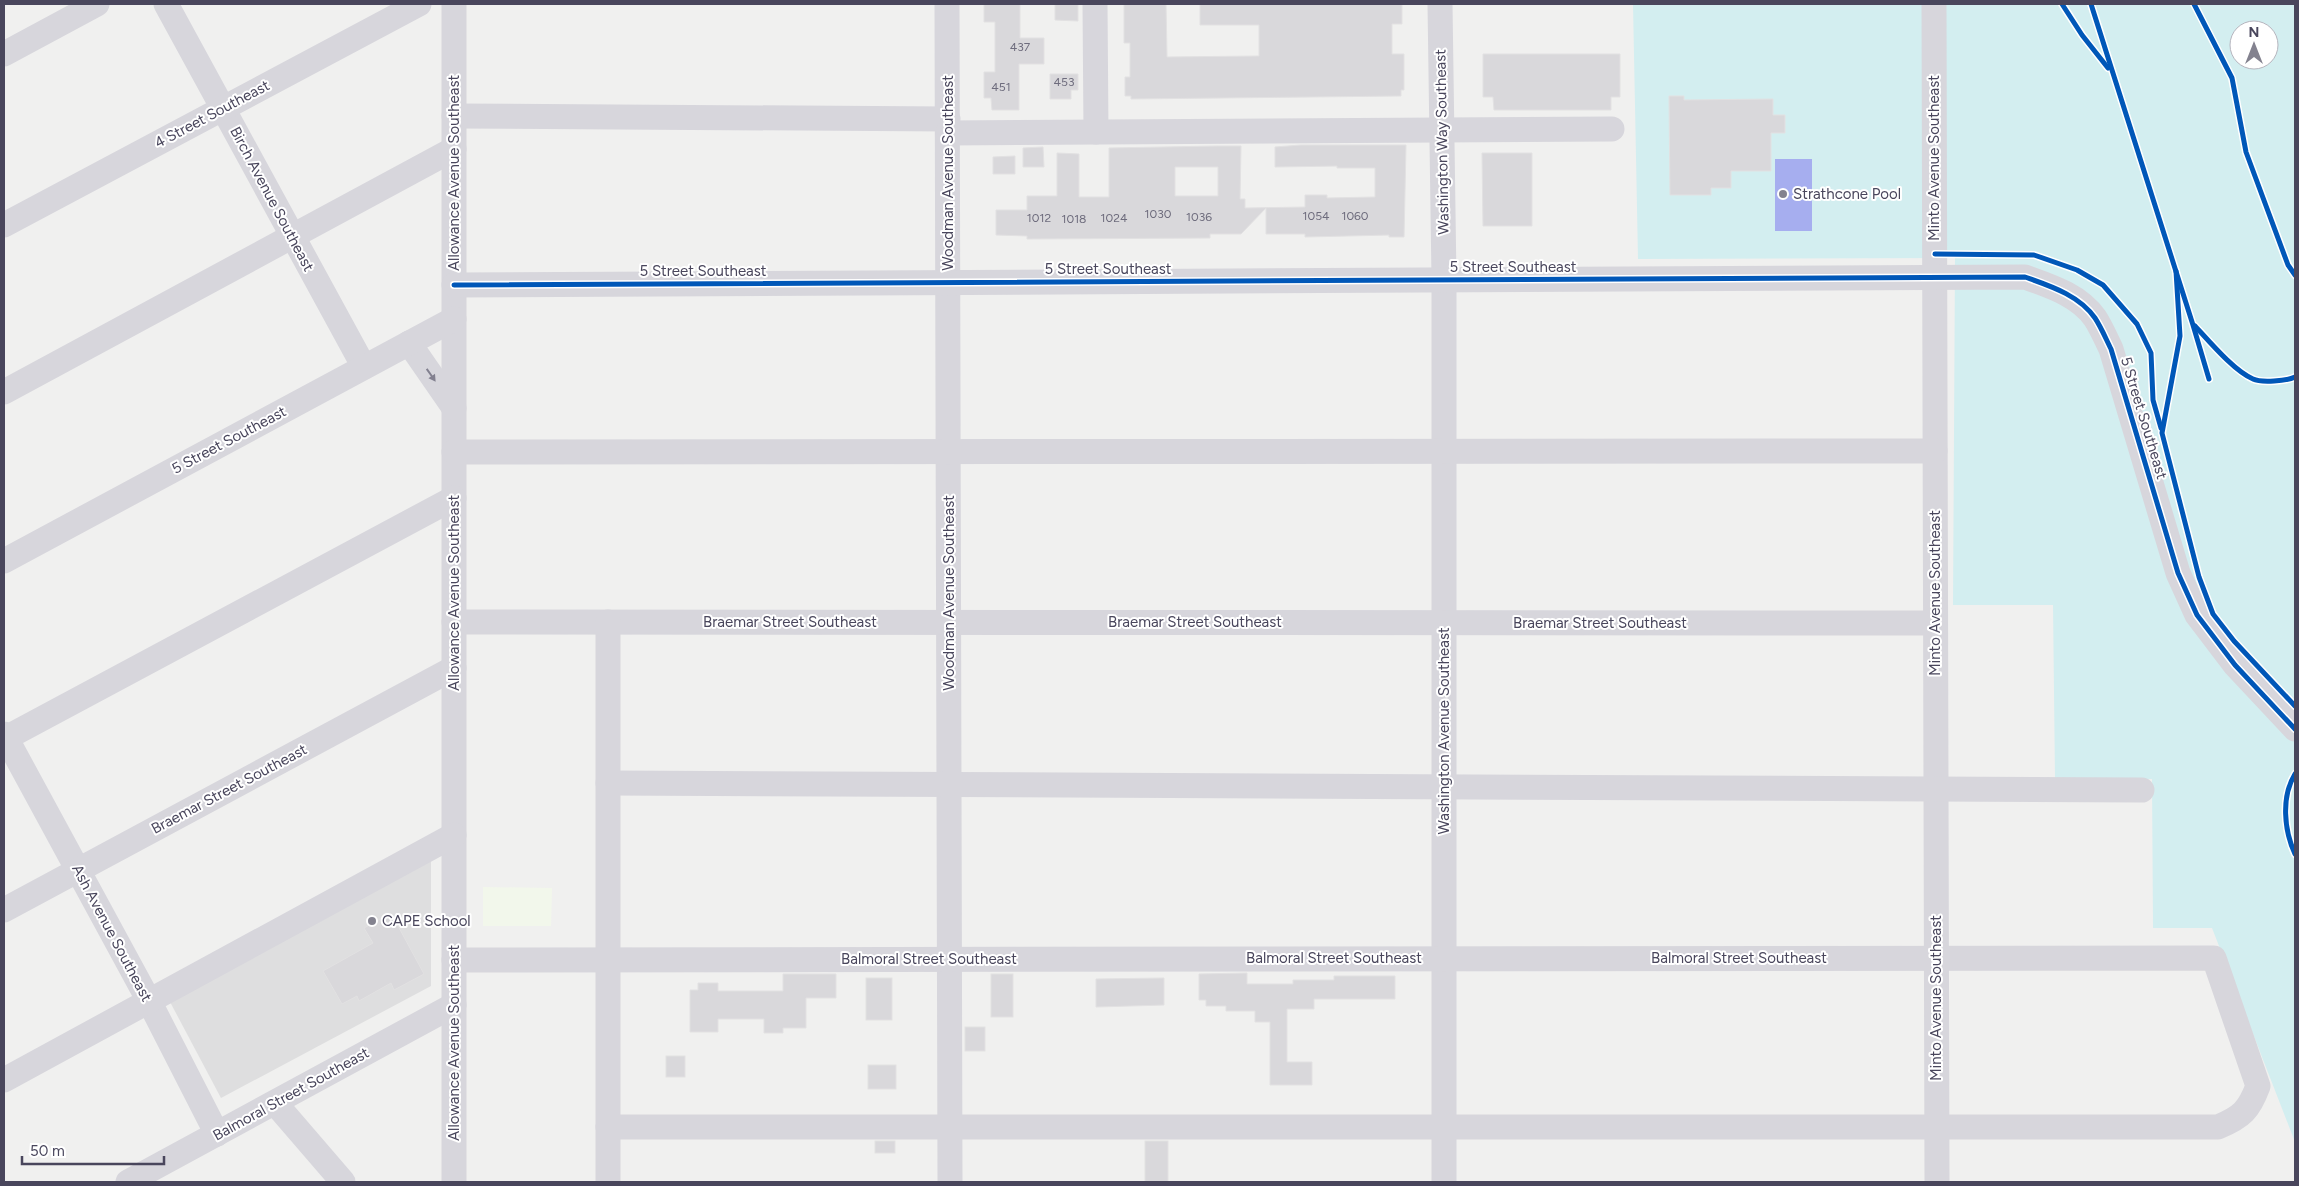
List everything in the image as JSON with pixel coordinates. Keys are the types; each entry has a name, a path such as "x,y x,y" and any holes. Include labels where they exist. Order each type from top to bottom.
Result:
{"street":[{"path":"4,54 97,4"},
{"name":"Birch Avenue Southeast","path":"166,4 364,367"},
{"name":"4 Street Southeast","path":"4,225 419,4"},
{"name":"Allowance Avenue Southeast","path":"454,4 454,1182"},
{"name":"Woodman Avenue Southeast","path":"947,4 950,1182"},
{"path":"1095,4 1096,132"},
{"name":"Washington Way Southeast","path":"1440,4 1444,280"},
{"name":"Minto Avenue Southeast","path":"1934,4 1936,1182"},
{"path":"454,116 948,126 1096,132 1612,129"},
{"path":"4,392 454,149"},
{"name":"5 Street Southeast","path":"454,285 2025,277 2052,286 2077,300 2095,317 2111,349 2178,573 2197,615 2235,664 2295,729"},
{"name":"Washington Avenue Southeast","path":"1444,280 1444,1182"},
{"name":"5 Street Southeast","path":"4,561 454,318"},
{"path":"409,343 454,408"},
{"path":"454,452 1935,451"},
{"path":"4,737 454,498"},
{"name":"Braemar Street Southeast","path":"454,622 1936,623"},
{"path":"608,622 608,1182"},
{"name":"Braemar Street Southeast","path":"4,910 454,668"},
{"name":"Ash Avenue Southeast","path":"4,737 149,1001 217,1134"},
{"path":"608,783 2142,790"},
{"path":"4,1080 454,835"},
{"name":"Balmoral Street Southeast","path":"454,960 2214,958 2258,1086 2250,1106 2235,1120 2218,1127 1936,1127"},
{"name":"Balmoral Street Southeast","path":"139,1180 217,1134 454,1005"},
{"path":"274,1103 343,1182"},
{"path":"608,1127 1936,1127"}],"shaded area":[{"path":"1633,4 2295,4 2295,1142 2212,928 2153,928 2152,779 2055,778 2053,605 1953,605 1955,258 1638,259"},
{"name":"CAPE School","path":"431,857 431,986 221,1098 169,1000"},
{"path":"483,887 552,888 551,926 483,926"}],"water":[{"path":"1775,159 1812,159 1812,231 1775,231"}],"building":[{"path":"984,4 1020,4 1020,38 1044,38 1044,64 1019,64 1019,110 992,110 991,98 984,98 984,72 995,72 995,22 984,22"},
{"path":"1055,4 1078,4 1078,21 1055,20"},
{"path":"1124,4 1166,4 1167,57 1259,56 1259,25 1200,25 1200,4 1402,4 1402,24 1392,24 1392,54 1404,54 1404,90 1401,90 1401,96 1131,99 1131,96 1125,96 1125,77 1130,77 1130,43 1124,43"},
{"path":"1483,54 1620,54 1620,97 1611,97 1611,110 1494,110 1493,97 1483,97"},
{"path":"1050,74 1078,74 1078,90 1071,90 1071,99 1050,99"},
{"path":"1669,96 1684,96 1684,100 1773,99 1773,115 1785,115 1785,133 1771,133 1771,171 1731,171 1731,188 1711,188 1711,195 1670,195"},
{"path":"1301,145 1406,145 1404,237 1389,237 1389,235 1305,237 1305,234 1266,234 1266,208 1241,234 1210,234 1210,238 1027,239 1027,236 996,235 996,210 1027,210 1027,196 1057,196 1057,153 1079,154 1079,197 1109,197 1109,148 1241,146 1240,199 1245,199 1245,208 1305,207 1305,195 1327,195 1327,198 1375,197 1375,168 1337,168 1337,166 1275,167 1275,147","holes":["1175,167 1218,167 1218,196 1175,196"]},
{"path":"1043,147 1044,167 1023,167 1023,148"},
{"path":"1482,153 1532,153 1532,226 1483,226"},
{"path":"1015,156 1015,174 993,174 993,157"},
{"path":"391,913 424,974 394,990 391,983 359,1001 357,996 342,1004 323,971 373,943 364,928"},
{"path":"1247,973 1247,984 1293,984 1293,980 1334,980 1334,976 1395,976 1395,999 1314,999 1314,1009 1287,1009 1287,1062 1312,1062 1312,1085 1270,1085 1270,1022 1255,1022 1255,1011 1226,1011 1226,1006 1206,1006 1206,1000 1199,1000 1199,974"},
{"path":"783,974 836,974 836,998 806,998 806,1028 783,1028 783,1033 764,1033 764,1019 718,1019 718,1032 690,1032 690,990 698,990 698,983 718,983 718,991 783,991"},
{"path":"991,974 1013,974 1013,1017 991,1017"},
{"path":"866,978 892,978 892,1020 866,1020"},
{"path":"1164,978 1164,1005 1096,1007 1096,979"},
{"path":"965,1027 985,1027 985,1051 965,1051"},
{"path":"666,1056 685,1056 685,1077 666,1077"},
{"path":"868,1065 896,1065 896,1089 868,1089"},
{"path":"875,1141 895,1141 895,1153 875,1153"},
{"path":"1145,1141 1168,1141 1168,1182 1145,1182"}],"cycle path":[{"path":"2062,4 2082,35 2108,68"},
{"path":"2091,4 2209,379"},
{"path":"2194,4 2232,78 2246,152 2288,265 2295,275"},
{"path":"1935,254 2034,255 2077,270 2103,285 2137,324 2151,353 2153,400 2161,428"},
{"path":"2176,271 2180,336 2162,433 2199,577 2213,614 2234,641 2295,706"},
{"path":"454,285 2025,277 2072,297 2081,303 2097,322 2111,349 2178,573 2197,615 2235,665 2295,729"},
{"path":"2195,326 2230,363 2253,379 2274,381 2295,377"},
{"path":"2295,774 2286,803 2286,824 2295,854"}],"place":[{"name":"Strathcone Pool","path":"1783,194"},
{"name":"CAPE School","path":"372,921"}]}
